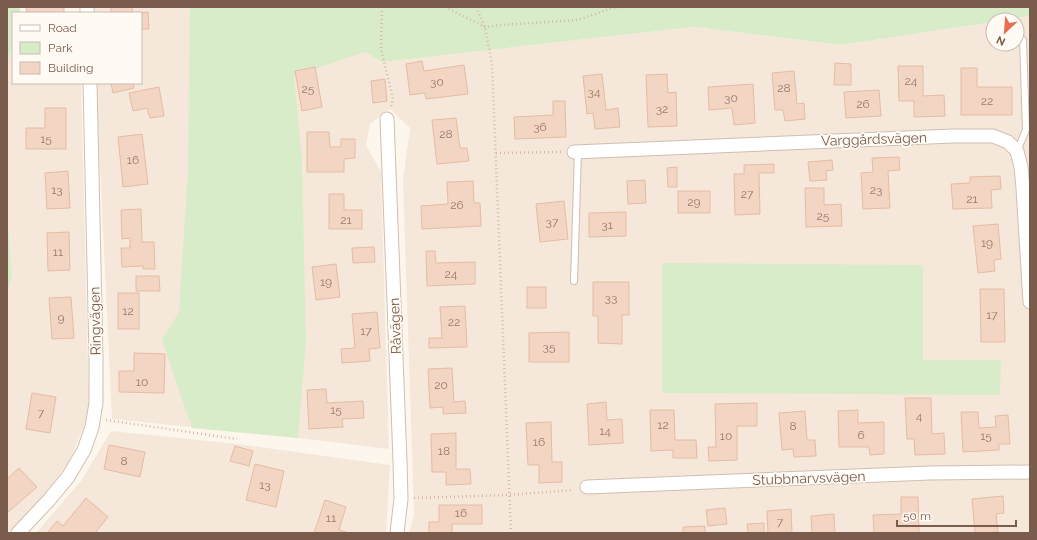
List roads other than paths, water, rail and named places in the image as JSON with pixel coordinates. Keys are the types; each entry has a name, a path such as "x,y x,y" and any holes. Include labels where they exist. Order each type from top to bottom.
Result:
{"street":[{"name":"Ringvägen","path":"18,533 68,477 84,450 92,427 96,403 90,84"},
{"name":"Råvägen","path":"387,119 401,499 397,533"},
{"name":"Varggårdsvägen","path":"576,152 973,136 992,136 1008,142 1017,151"},
{"path":"1017,151 1024,188 1030,302"},
{"name":"Stubbnarvsvägen","path":"587,487 930,473 1030,472"}],"lane":[{"path":"1017,151 1026,130 1023,52"},
{"path":"574,281 576,152"}]}
